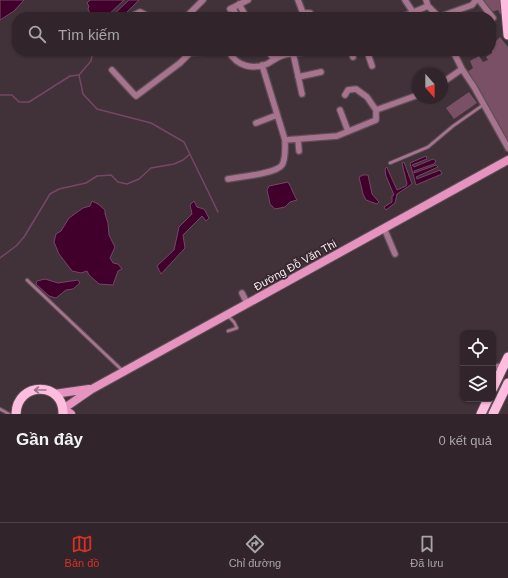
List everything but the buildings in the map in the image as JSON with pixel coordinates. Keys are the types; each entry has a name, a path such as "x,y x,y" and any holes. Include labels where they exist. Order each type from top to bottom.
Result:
{"main road":[{"path":"505,0 508,35"},
{"path":"496,383 506,366 508,357"},
{"path":"493,414 508,383"},
{"path":"14,413 19,401 24,395 30,391 38,389 46,390 54,394 58,398 65,412"},
{"path":"481,414 487,402"}],"street":[{"path":"191,12 204,0"},
{"path":"234,12 231,8 248,0"},
{"path":"298,0 303,12"},
{"path":"405,0 414,12 427,3 435,12"},
{"path":"452,12 472,4 476,0"},
{"path":"479,0 488,12"},
{"path":"239,4 243,12"},
{"path":"112,70 136,96 187,56"},
{"path":"231,56 242,65 255,67 282,56"},
{"path":"293,56 302,94"},
{"path":"369,56 372,66"},
{"path":"456,56 508,148"},
{"path":"228,179 268,172 282,165 285,140 262,65"},
{"path":"448,79 462,69"},
{"path":"298,77 321,72"},
{"path":"285,140 337,136 376,120 376,110 367,97 356,89 348,90 345,95"},
{"path":"376,110 412,96"},
{"path":"340,110 348,131"},
{"path":"256,123 277,115"},
{"path":"298,139 299,151"},
{"name":"Đường Đỗ Văn Thi","path":"65,412 92,389 508,160"},
{"path":"384,228 396,254"},
{"path":"242,293 247,303"},
{"path":"496,367 506,366"},
{"name":"Đường Đỗ Văn Thi","path":"54,394 92,389"}],"lane":[{"path":"390,163 428,147 453,126 483,105"},
{"path":"27,280 124,371"},
{"path":"226,315 237,327 237,329 228,331"},
{"path":"0,409 14,413"}],"shaded area":[{"path":"0,0 24,0 14,11 0,20"},
{"path":"90,0 124,0 111,12 90,12 87,3"},
{"path":"129,0 139,0 127,12 116,12"},
{"path":"481,0 508,0 504,15 500,14 498,10 491,12"},
{"path":"500,37 508,47 508,145 466,73 473,68 470,61 479,56 483,62 488,60 486,57 488,56 496,56 496,41"},
{"path":"469,92 477,103 454,119 446,108"},
{"path":"426,156 427,159 412,165 414,167 433,159 436,161 434,164 414,171 414,173 436,165 438,167 416,177 417,179 440,170 442,174 416,185 410,163"},
{"path":"404,162 412,184 397,194 395,203 386,210 384,207 392,202 392,196 394,195 386,176 385,169 387,167 397,190 406,186 407,184 402,163"},
{"path":"368,175 372,194 379,202 377,204 366,200 363,194 359,177"},
{"path":"288,182 297,200 290,202 285,207 275,209 270,204 267,190 269,186"},
{"path":"92,201 105,210 109,235 115,247 110,258 113,263 118,264 122,269 118,271 113,285 99,284 89,275 87,271 81,273 72,271 59,254 54,242 56,234 61,231 69,218 83,208 90,206"},
{"path":"194,201 197,207 204,209 209,218 206,221 202,216 183,235 185,248 161,274 157,266 174,250 179,227 192,214 190,205"},
{"path":"45,279 58,283 78,280 80,283 73,289 66,290 56,298 49,296 36,284 37,281"}],"waterway":[{"path":"92,56 91,61 79,75 83,94 97,109 151,123 184,142 218,212"},
{"path":"0,95 12,95 19,102 29,102 70,76 79,75"},
{"path":"0,258 16,246 24,237 50,194 59,189 86,183 97,176 111,175 118,182 127,184 139,179 151,168 174,164 183,160 190,154"}]}
